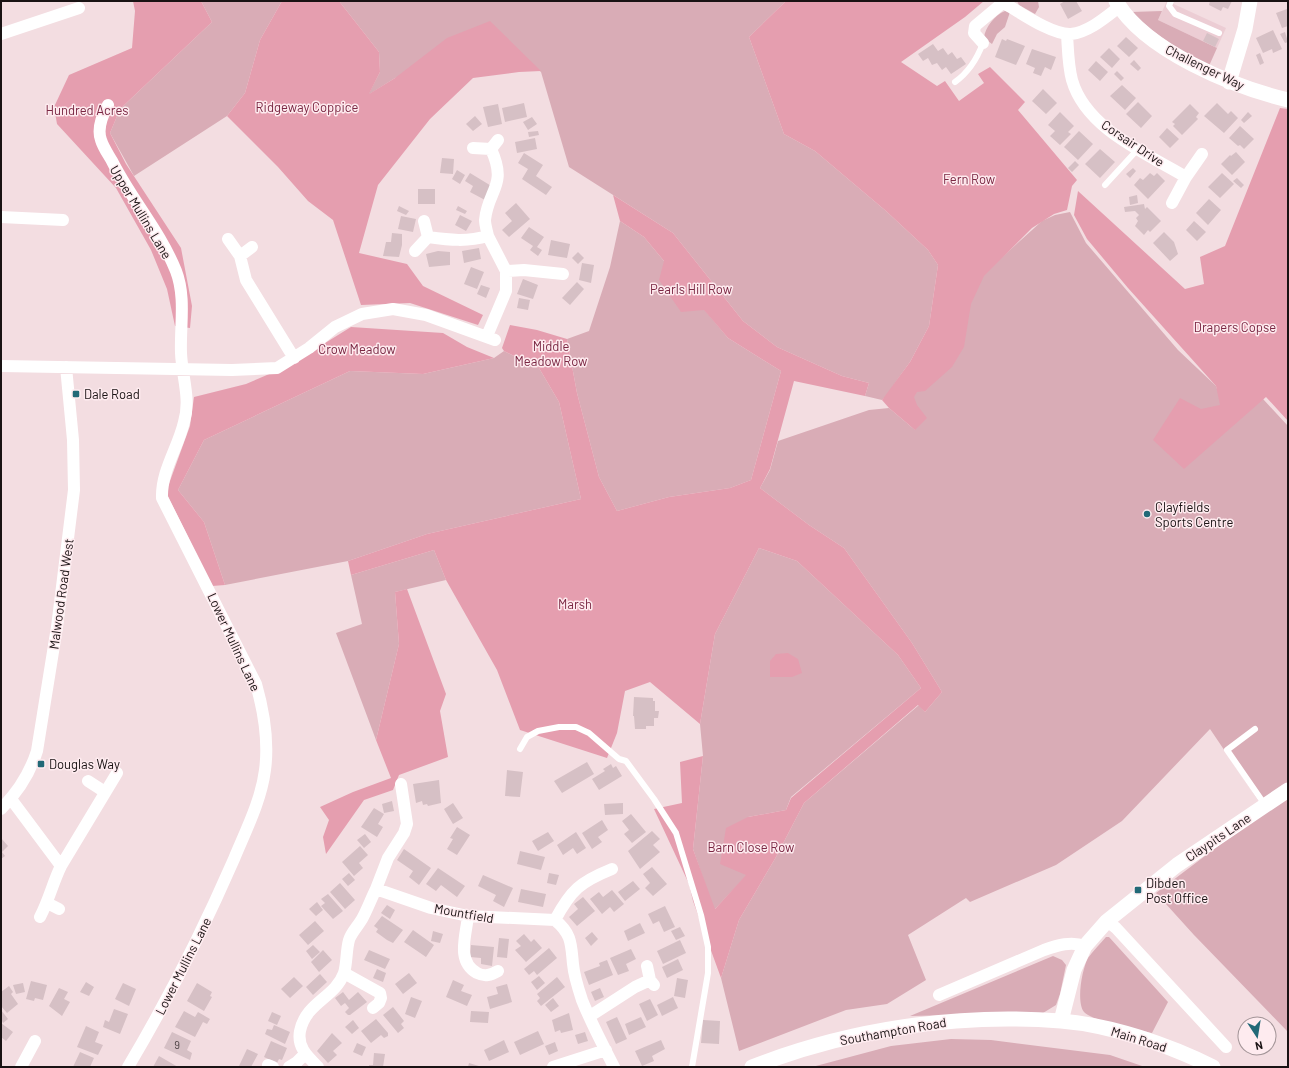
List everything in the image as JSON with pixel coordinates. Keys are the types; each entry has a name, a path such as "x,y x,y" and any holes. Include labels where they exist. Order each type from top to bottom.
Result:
{"street":[{"path":"1229,82 1245,29 1250,1"},
{"path":"983,43 974,32 975,26 1005,2 1045,26 1067,34 1073,34 1092,26 1118,4"},
{"name":"Challenger Way","path":"1118,4 1129,19 1169,52 1229,82 1288,100"},
{"path":"1,34 79,8"},
{"name":"Corsair Drive","path":"1067,34 1072,80 1083,101 1093,114 1110,130 1138,149 1186,177"},
{"name":"Upper Mullins Lane","path":"108,105 102,117 100,138 117,172 155,230 176,272 182,299 181,354 184,369"},
{"path":"1,366 232,370 277,368 294,358 335,327 362,314 393,309 426,315 491,338 506,291 506,271 488,236 485,221 498,184 497,163 494,145 473,148"},
{"path":"1172,203 1186,177 1202,154"},
{"path":"1,217 63,220"},
{"path":"424,221 428,236"},
{"path":"428,236 455,241 474,240 488,236"},
{"path":"415,251 428,236"},
{"path":"228,239 240,256 246,280 294,358"},
{"path":"240,256 252,247"},
{"path":"506,271 524,270 563,274"},
{"name":"Malwood Road West","path":"1,809 11,799 29,771 37,751 66,557 74,476 66,366"},
{"name":"Lower Mullins Lane","path":"128,1067 194,949 255,808 265,771 266,737 263,710 256,684 162,498 164,479 185,422 187,394 184,369"},
{"path":"40,917 61,866 117,773"},
{"path":"88,781 105,792"},
{"path":"318,1067 305,1054 299,1037 302,1024 309,1010 335,987 344,973 349,938 363,918 388,858 404,833 406,824 401,784"},
{"name":"Claypits Lane","path":"1061,1021 1074,970 1085,946 1107,921 1177,865 1288,790"},
{"path":"11,799 61,866"},
{"path":"612,869 593,877 577,887 566,901 555,920 564,927 568,934 572,944 572,964 578,989 614,1067"},
{"name":"Mountfield","path":"376,889 431,908 468,916 555,920"},
{"path":"47,903 59,909"},
{"path":"468,916 464,948 466,964 481,975 492,974 498,970"},
{"path":"1107,921 1116,928 1226,1047"},
{"path":"939,995 1061,944 1078,943 1085,946"},
{"path":"590,1016 635,987 652,983 647,966"},
{"path":"344,973 380,993 381,998 379,1003 373,1008"},
{"name":"Southampton Road","path":"752,1067 834,1042 894,1028 945,1020 1061,1021"},
{"name":"Main Road","path":"1061,1021 1111,1030 1170,1048 1214,1067"},
{"path":"20,1067 35,1042"},
{"path":"553,1067 606,1050"},
{"path":"289,1067 305,1054"}],"lane":[{"path":"1171,1 1169,6 1175,14 1219,33"},
{"path":"956,82 964,76 972,65 983,43"},
{"path":"1104,185 1138,149"},
{"path":"520,749 527,737 538,731 576,727 589,733 619,759 626,761 654,799 676,833 701,915 708,947 708,973 692,1067"},
{"path":"1255,728 1228,750 1265,805"}],"shaded area":[{"path":"201,1 282,1 260,40 245,93 227,116 134,176 110,133 120,109 212,22"},
{"path":"339,1 786,1 749,37 784,134 815,151 886,211 928,250 938,265 929,326 910,362 894,384 967,289 1042,221 1055,215 1070,212 1086,243 1178,350 1216,386 1217,389 1263,399 1288,426 1288,785 1260,803 1210,729 1122,821 1056,865 970,902 966,898 908,935 926,980 887,1004 846,1010 739,1051 721,978 739,920 776,857 804,803 919,705 925,712 942,692 912,643 844,548 809,525 760,488 770,470 778,441 869,410 889,408 915,430 884,398 882,400 865,396 869,383 842,376 777,347 743,321 673,233 569,167 541,72 517,53 395,78 368,95 380,72 379,52"},
{"path":"1017,1 1038,1 1039,7 1035,14 1019,5"},
{"path":"1167,1 1226,28 1217,48 1158,20"},
{"path":"1005,11 1010,12 1005,27 997,34 992,44 984,38 986,30 994,18"},
{"path":"1162,11 1158,20 1217,48 1209,66 1168,42 1131,12"},
{"path":"620,221 644,237 728,338 781,371 751,480 730,488 669,497 617,511 599,477 577,393 567,339 589,331 610,267"},
{"path":"504,351 539,368 559,402 581,499 427,534 348,561 225,585 204,522 178,490 204,440 350,371 423,374 494,358"},
{"path":"759,548 797,561 898,655 921,688 791,797 786,810 748,817 747,875 714,910 693,849 703,756 700,724 715,634"},
{"path":"434,550 446,580 395,592 399,644 376,740 336,633 362,624 351,575"},
{"path":"1288,798 1288,1032 1277,1021 1277,1016 1272,1016 1194,935 1156,893 1238,831"},
{"path":"1106,937 1109,937 1168,1002 1152,1033 1096,1019 1084,1012 1080,1001 1080,993 1086,963 1090,955"},
{"path":"1053,956 1062,960 1066,965 1060,994 1056,1005 1043,1013 910,1016"},
{"path":"951,1039 991,1040 1110,1055 1145,1067 812,1067 891,1046"}],"green space":[{"name":"Hundred Acres","path":"133,1 201,1 212,22 120,109 110,133 126,164 181,248 192,306 190,328 175,326 167,289 151,250 116,188 57,124 54,107 69,75 132,48 135,11"},
{"name":"Ridgeway Coppice","path":"282,1 339,1 379,52 380,72 369,94 395,78 447,38 490,21 541,71 519,72 473,78 430,119 378,185 359,253 407,264 423,286 483,315 478,325 410,303 361,305 333,220 308,201 278,167 227,116 245,93 260,40"},
{"name":"Fern Row","path":"786,1 984,1 965,17 901,62 937,86 945,81 959,101 984,83 978,74 990,67 1025,102 1018,110 1077,180 1072,186 1067,210 1054,214 1032,228 984,276 971,304 964,347 952,367 925,391 917,392 914,397 917,405 927,418 915,430 889,408 882,400 910,362 929,326 938,265 928,250 886,211 815,151 784,134 749,37"},
{"name":"Drapers Copse","path":"1280,108 1288,109 1288,421 1266,397 1184,469 1153,440 1180,398 1201,409 1220,405 1216,386 1128,288 1087,239 1074,215 1078,191 1185,289 1204,284 1200,257 1225,246"},
{"name":"Marsh","path":"613,195 673,233 743,321 777,347 842,376 869,383 865,396 794,381 770,469 760,488 809,525 844,548 912,643 942,692 925,712 918,705 804,803 776,857 739,920 721,978 693,901 689,884 654,809 682,803 680,762 703,756 693,849 715,909 746,875 720,864 726,828 748,817 786,810 791,798 921,688 898,655 797,561 759,548 715,634 700,724 650,682 625,691 617,733 607,758 520,730 497,670 446,580 434,550 351,575 348,561 427,534 581,499 559,402 539,368 504,351 502,348 510,325 537,330 567,339 577,393 599,477 617,511 669,497 730,488 751,480 781,371 728,338 704,310 681,312 659,280 664,261 644,237 620,221"},
{"name":"Crow Meadow","path":"351,327 443,333 467,347 494,358 423,374 350,371 204,440 178,490 204,522 225,585 212,586 166,492 190,426 194,397 246,384 288,366"},
{"path":"407,589 446,694 440,711 448,757 399,775 393,790 364,800 326,854 323,837 329,820 320,807 353,792 391,778 376,740 399,644 395,592"},
{"path":"788,653 798,659 802,673 792,677 770,677 770,661 776,654"}],"building":[{"path":"1065,1 1076,1 1082,11 1068,19 1060,4"},
{"path":"1210,1 1232,1 1228,9 1223,7 1221,11 1209,5"},
{"path":"1287,9 1288,26 1282,28 1276,13"},
{"path":"1273,30 1282,49 1273,53 1272,49 1263,53 1256,38"},
{"path":"1285,32 1288,42 1285,43 1280,34"},
{"path":"1207,33 1219,39 1215,47 1203,41"},
{"path":"1126,37 1138,48 1129,57 1117,46"},
{"path":"1002,39 1006,41 1007,39 1025,46 1016,65 995,57"},
{"path":"933,44 938,51 943,48 948,55 952,52 957,59 961,57 966,64 951,74 946,67 942,70 937,63 932,65 928,58 923,61 918,54"},
{"path":"1109,48 1120,59 1112,68 1100,57"},
{"path":"1032,49 1056,57 1051,70 1045,67 1041,76 1033,73 1035,68 1026,64"},
{"path":"1260,53 1264,63 1260,65 1256,55"},
{"path":"1134,60 1141,68 1138,71 1130,64"},
{"path":"1096,61 1108,72 1100,81 1088,70"},
{"path":"1117,71 1124,78 1121,81 1114,74"},
{"path":"1122,85 1136,98 1125,110 1110,96"},
{"path":"1043,89 1057,103 1046,114 1032,101"},
{"path":"1138,102 1152,116 1141,128 1126,114"},
{"path":"524,103 527,117 505,122 502,108"},
{"path":"1217,103 1228,114 1231,111 1238,118 1224,133 1204,116"},
{"path":"498,104 502,124 488,127 483,107"},
{"path":"1190,104 1199,113 1196,117 1198,119 1182,135 1173,126 1175,124 1172,122"},
{"path":"1060,112 1074,126 1068,132 1071,134 1060,145 1050,136 1055,131 1048,125"},
{"path":"1248,112 1252,116 1244,123 1241,120"},
{"path":"475,116 482,124 473,131 466,124"},
{"path":"532,117 537,124 528,130 523,122"},
{"path":"1240,126 1254,139 1244,149 1229,138"},
{"path":"1167,128 1179,139 1170,148 1159,137"},
{"path":"538,131 539,135 529,137 528,132"},
{"path":"1079,131 1093,144 1078,160 1064,147"},
{"path":"535,138 537,149 517,153 515,142"},
{"path":"1100,149 1115,162 1100,178 1085,164"},
{"path":"1236,152 1245,162 1232,175 1221,164 1230,155 1231,156"},
{"path":"524,153 543,165 536,176 552,187 546,195 522,179 528,169 518,163"},
{"path":"442,158 454,159 453,174 440,173"},
{"path":"1075,161 1079,165 1072,172 1068,168"},
{"path":"1133,168 1136,171 1130,178 1126,174"},
{"path":"457,170 465,175 460,184 452,179"},
{"path":"470,173 493,187 485,200 470,192 473,186 465,181"},
{"path":"1150,173 1154,176 1157,173 1165,181 1148,199 1134,185 1140,178 1143,180"},
{"path":"1222,173 1234,184 1220,198 1208,187"},
{"path":"1237,178 1244,185 1241,188 1233,181"},
{"path":"418,189 435,189 435,204 418,204"},
{"path":"1137,195 1138,203 1130,205 1129,197"},
{"path":"1209,199 1221,210 1208,225 1196,213"},
{"path":"516,203 530,219 509,237 502,230 512,221 505,213"},
{"path":"1144,204 1145,209 1147,207 1161,221 1150,232 1148,230 1144,235 1135,226 1138,221 1136,218 1139,215 1135,211 1125,212 1124,207"},
{"path":"399,206 409,211 406,215 397,211"},
{"path":"458,206 467,211 465,214 456,210"},
{"path":"460,215 472,221 466,231 455,225"},
{"path":"401,216 416,219 413,232 398,229"},
{"path":"1194,221 1206,232 1197,241 1186,230"},
{"path":"529,227 544,237 537,247 542,250 538,256 530,250 533,246 521,238"},
{"path":"1164,232 1174,242 1178,254 1170,261 1153,243"},
{"path":"392,233 402,234 402,245 399,257 383,256 386,242 391,242"},
{"path":"551,240 570,244 567,258 548,255"},
{"path":"479,248 481,259 464,263 462,251"},
{"path":"438,251 450,252 450,265 429,267 426,254"},
{"path":"578,252 584,258 578,264 572,258"},
{"path":"582,263 594,265 591,283 579,280"},
{"path":"471,267 484,272 477,289 464,284"},
{"path":"523,279 538,285 533,299 517,294"},
{"path":"577,282 584,289 570,305 562,298"},
{"path":"481,285 490,288 486,298 477,294"},
{"path":"519,298 530,300 528,310 517,308"},
{"path":"634,697 653,698 653,701 655,701 655,711 659,711 658,718 654,718 654,726 646,726 646,729 635,729 633,716"},
{"path":"587,762 594,774 562,793 554,781"},
{"path":"611,764 613,768 616,766 622,776 599,790 592,779 605,771 603,769"},
{"path":"507,770 523,772 520,797 505,796"},
{"path":"439,780 441,803 428,806 427,804 423,805 422,801 416,803 413,784"},
{"path":"392,801 394,811 384,813 382,804"},
{"path":"453,803 463,818 453,824 444,809"},
{"path":"623,803 623,814 605,815 604,804"},
{"path":"374,808 384,814 378,824 383,827 377,837 361,827"},
{"path":"631,814 646,832 632,843 624,834 629,830 622,821"},
{"path":"602,820 608,830 598,837 602,842 592,849 582,833"},
{"path":"457,827 470,835 457,855 447,849 453,839 450,838"},
{"path":"652,831 660,839 653,845 660,852 640,869 628,851"},
{"path":"548,832 554,841 538,851 532,841"},
{"path":"576,832 586,848 577,854 573,848 563,855 557,845"},
{"path":"365,834 371,842 364,848 357,840"},
{"path":"1,838 8,846 2,852 5,856 1,859"},
{"path":"360,846 368,855 359,863 363,868 354,876 342,862"},
{"path":"404,849 431,868 419,885 409,877 413,871 397,860"},
{"path":"520,851 545,857 541,870 517,864"},
{"path":"652,867 667,884 653,896 645,888 650,883 643,874"},
{"path":"438,868 465,886 457,897 441,885 436,891 426,884"},
{"path":"349,873 355,880 348,886 342,879"},
{"path":"549,873 559,875 556,885 547,883"},
{"path":"483,875 513,888 504,907 493,901 496,895 478,886"},
{"path":"633,881 640,889 625,901 618,892"},
{"path":"340,883 355,900 345,909 330,892"},
{"path":"521,889 546,894 543,907 518,902"},
{"path":"612,890 624,904 614,912 610,907 602,914 590,899 599,892 603,897"},
{"path":"328,894 343,911 333,919 321,906 325,903 321,899"},
{"path":"583,897 595,911 577,926 569,917 578,909 574,904"},
{"path":"317,902 323,910 316,916 309,909"},
{"path":"387,905 395,910 390,919 381,913"},
{"path":"665,906 675,927 664,932 659,921 653,924 648,914"},
{"path":"382,916 403,930 393,943 376,932 378,929 374,926"},
{"path":"315,921 324,931 308,945 299,935"},
{"path":"640,923 645,933 628,941 624,931"},
{"path":"680,927 685,936 676,940 671,931"},
{"path":"413,930 434,945 426,957 404,942"},
{"path":"433,931 443,934 440,943 431,941"},
{"path":"592,932 598,939 591,946 585,938"},
{"path":"524,934 531,942 534,939 542,948 526,962 515,950 521,946 516,941"},
{"path":"499,938 509,939 507,958 497,957"},
{"path":"680,940 686,953 663,964 657,951"},
{"path":"313,945 320,952 312,959 306,951"},
{"path":"471,945 494,947 492,966 481,964 481,958 470,957"},
{"path":"549,948 557,958 537,975 534,971 529,975 524,969"},
{"path":"631,949 636,959 626,964 629,971 618,975 610,958"},
{"path":"323,950 332,960 319,972 311,962"},
{"path":"369,950 390,959 385,969 364,960"},
{"path":"678,959 683,970 667,978 662,967"},
{"path":"607,960 613,975 589,985 584,972 600,966 599,963"},
{"path":"377,969 386,973 383,982 373,978"},
{"path":"409,973 417,983 403,994 395,984"},
{"path":"320,974 327,982 313,995 306,987"},
{"path":"539,976 545,983 537,990 531,982"},
{"path":"294,977 303,986 290,998 281,989"},
{"path":"557,977 565,987 541,1006 537,1001 540,998 537,994"},
{"path":"677,978 688,980 685,998 674,996"},
{"path":"453,980 464,985 461,991 472,995 467,1006 446,997"},
{"path":"31,981 47,985 43,1000 35,998 34,1001 26,999"},
{"path":"86,982 94,987 89,996 80,992"},
{"path":"23,983 25,992 16,994 13,985"},
{"path":"123,983 136,989 129,1006 115,999"},
{"path":"197,983 212,992 210,996 212,997 204,1011 187,1001"},
{"path":"507,984 512,1002 490,1009 487,997 498,994 496,987"},
{"path":"9,986 13,992 11,994 18,1004 7,1013 1,1006 1,992"},
{"path":"59,988 68,992 64,999 70,1002 62,1016 49,1006"},
{"path":"600,988 604,997 595,1001 591,992"},
{"path":"343,992 349,1000 358,992 367,1002 348,1015 345,1012 349,1008 345,1003 341,1006 335,998"},
{"path":"411,997 422,1001 415,1018 405,1014"},
{"path":"673,997 678,1008 662,1016 657,1005"},
{"path":"553,998 559,1006 551,1012 545,1005"},
{"path":"650,999 658,1015 647,1021 639,1004"},
{"path":"393,1007 404,1021 401,1024 404,1028 398,1033 383,1015"},
{"path":"114,1009 128,1014 120,1034 103,1027 105,1020 109,1022"},
{"path":"1,1010 8,1019 3,1023 1,1019"},
{"path":"184,1011 195,1017 198,1012 210,1019 207,1024 203,1022 195,1037 175,1027"},
{"path":"471,1011 489,1012 488,1023 470,1022"},
{"path":"272,1012 281,1016 277,1025 268,1021"},
{"path":"569,1013 573,1030 561,1033 560,1030 555,1032 552,1020"},
{"path":"617,1017 627,1039 616,1044 606,1022"},
{"path":"641,1017 646,1027 629,1035 625,1024"},
{"path":"376,1019 388,1033 388,1036 384,1038 381,1035 371,1043 361,1031"},
{"path":"353,1020 359,1028 352,1034 345,1027"},
{"path":"703,1020 720,1021 719,1044 701,1043"},
{"path":"1,1023 13,1032 6,1041 1,1037"},
{"path":"274,1025 290,1032 285,1044 265,1034 267,1029 272,1030"},
{"path":"86,1026 99,1032 95,1042 103,1045 98,1055 77,1047"},
{"path":"538,1031 544,1044 520,1055 514,1042"},
{"path":"172,1032 191,1041 187,1050 192,1053 190,1060 164,1048"},
{"path":"585,1032 588,1041 578,1044 575,1035"},
{"path":"332,1033 342,1043 333,1051 337,1055 328,1063 317,1051"},
{"path":"504,1040 509,1052 489,1061 484,1050"},
{"path":"661,1040 665,1049 652,1056 654,1061 642,1066 635,1051"},
{"path":"271,1041 287,1048 282,1060 279,1059 277,1063 264,1057"},
{"path":"555,1042 558,1051 549,1055 545,1046"},
{"path":"357,1043 366,1047 362,1056 353,1052"},
{"path":"247,1049 258,1054 251,1067 239,1066"},
{"path":"80,1052 94,1058 90,1067 73,1067"},
{"path":"374,1053 385,1054 383,1067 369,1067 369,1065 373,1065"},
{"path":"159,1056 178,1067 153,1067"},
{"path":"469,1063 482,1067 468,1067"}],"place":[{"name":"Dale Road","path":"76,394"},
{"name":"Clayfields Sports Centre","path":"1147,514"},
{"name":"Douglas Way","path":"41,764"},
{"name":"Dibden Post Office","path":"1138,890"}],"park label":[{"name":"Pearls Hill Row","path":"691,289"},
{"name":"Middle Meadow Row","path":"551,354"},
{"name":"Barn Close Row","path":"751,847"}]}
